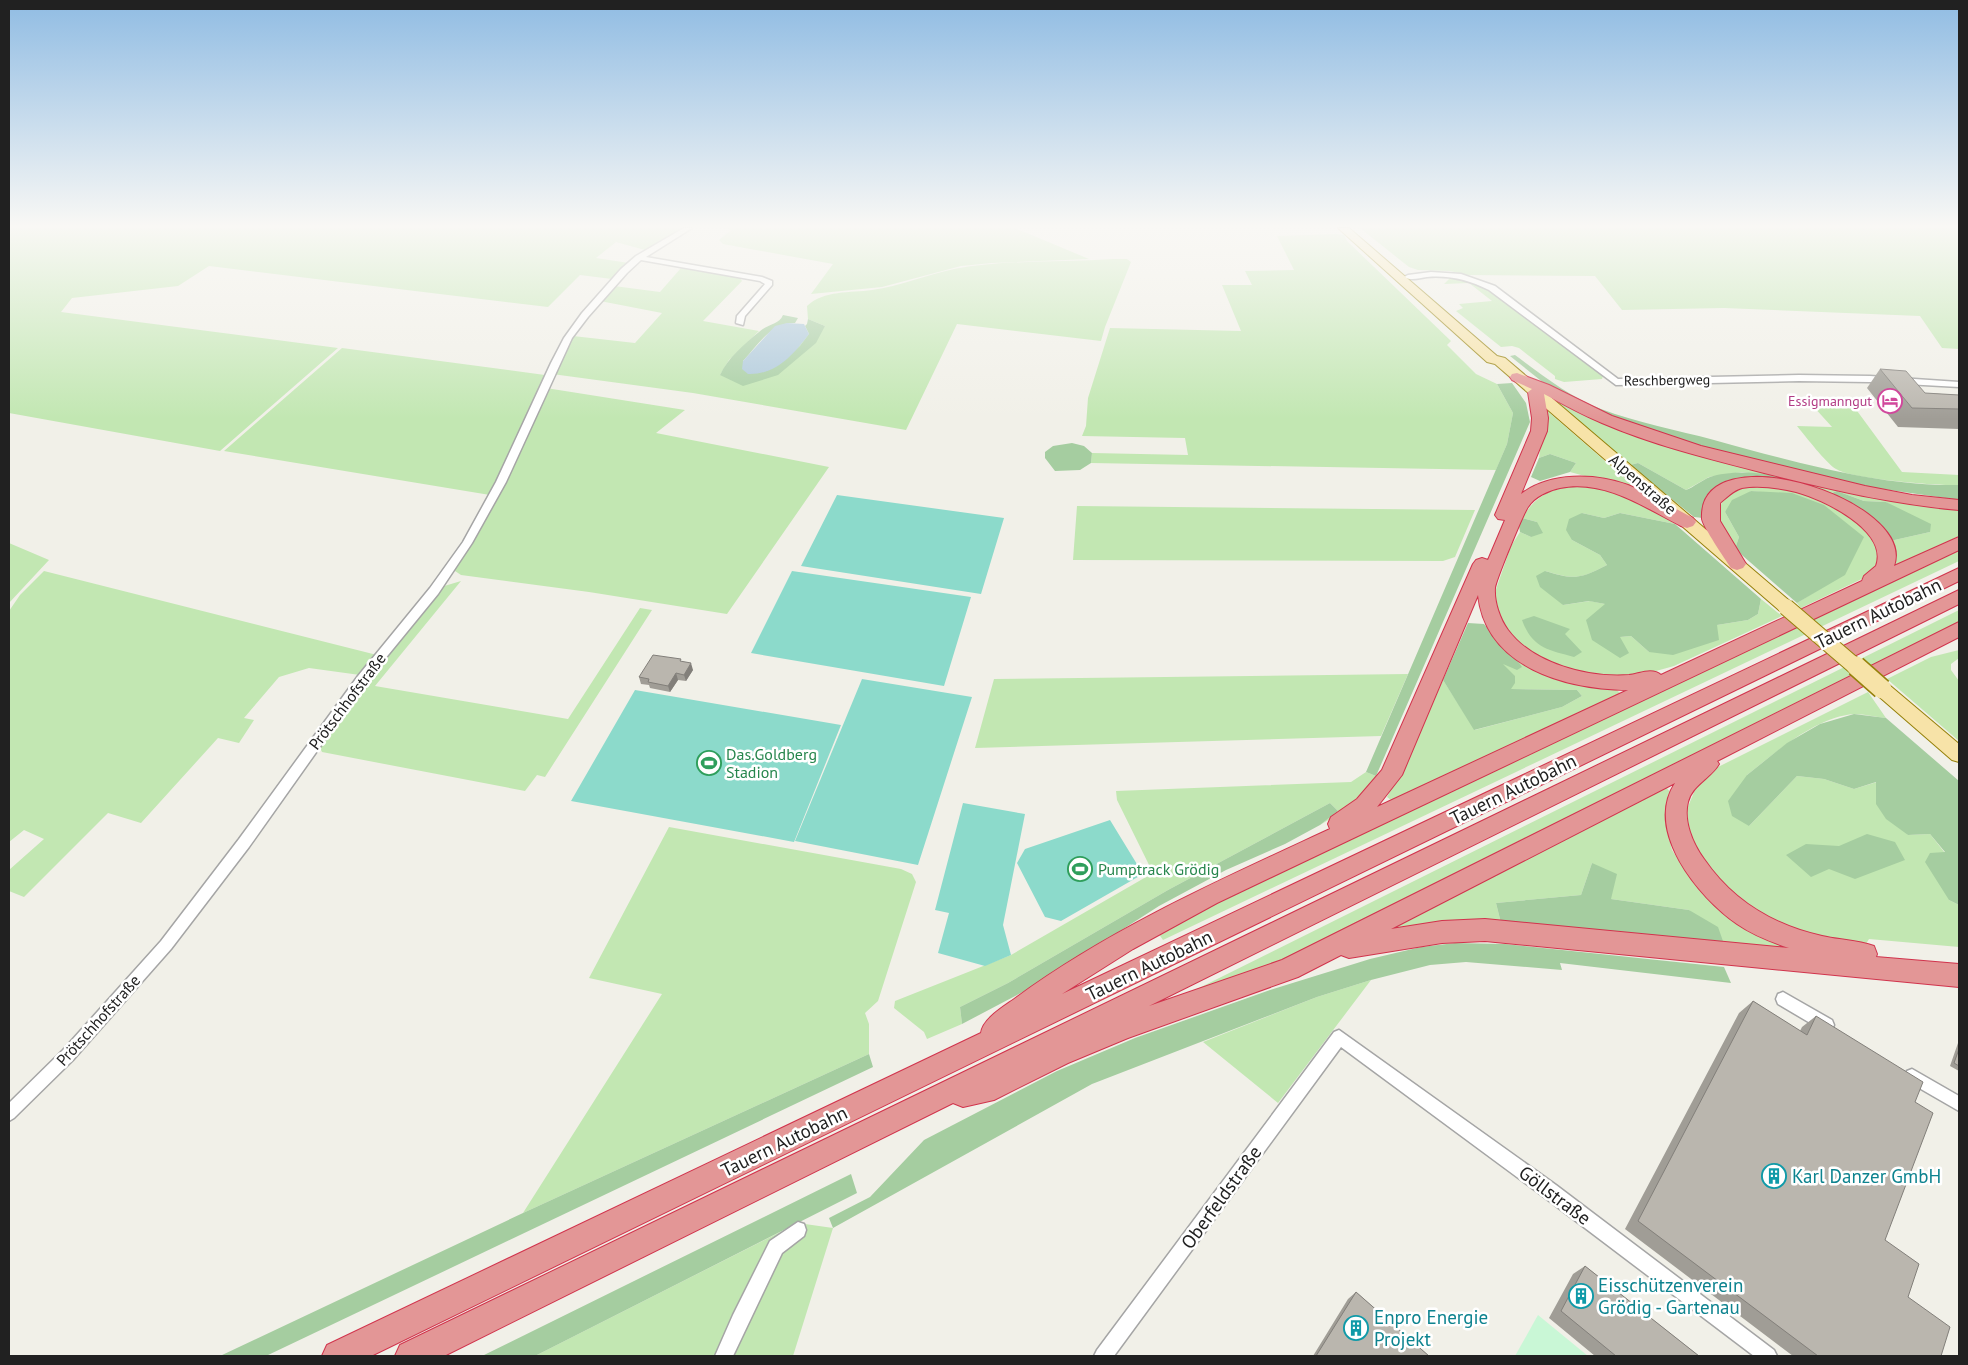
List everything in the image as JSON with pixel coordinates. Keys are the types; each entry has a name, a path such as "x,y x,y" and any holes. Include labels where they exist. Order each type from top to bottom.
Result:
{"highway":[{"path":"1518,376 1541,385 1588,412 1653,437 1738,461 1860,491 1904,499 1959,505"},
{"path":"1324,842 1334,827 1366,805 1391,774 1402,752 1539,431 1540,418 1536,392"},
{"path":"1687,522 1651,502 1613,487 1575,482 1559,483 1536,491 1520,503 1486,587 1485,600 1495,625 1511,645 1538,664 1575,679 1629,684 1696,667"},
{"path":"1737,564 1710,521 1712,502 1724,489 1743,483 1765,482 1795,487 1824,496 1853,511 1873,527 1886,545 1887,563 1882,572 1873,577 1862,590"},
{"path":"972,1050 1026,1004 1088,964 1169,916 1959,543"},
{"name":"Tauern Autobahn","path":"338,1356 1959,574"},
{"name":"Tauern Autobahn","path":"411,1356 1959,596"},
{"path":"925,1104 994,1086 1059,1054 1124,1027 1289,969 1959,629"},
{"path":"1909,655 1959,646"},
{"path":"1729,746 1694,776 1683,790 1676,804 1677,824 1684,846 1696,867 1714,889 1758,924 1796,941 1821,948 1959,963"},
{"path":"1324,952 1442,932 1485,930 1959,976"}],"main road":[{"name":"Alpenstraße","path":"1415,292 1492,359 1500,362 1518,376 1959,755"},
{"name":"Alpenstraße","path":"1425,292 1501,357 1500,362"}],"street":[{"name":"Prötschhofstraße","path":"9,1114 68,1055 166,945 244,843 362,679 434,591 467,543 501,482 537,398 568,338 606,292"},
{"path":"740,323 741,316 763,292"},
{"name":"Reschbergweg","path":"1497,292 1616,382 1837,378 1959,385"},
{"path":"1783,999 1841,1033"},
{"name":"Oberfeldstraße","path":"1103,1356 1339,1036"},
{"name":"Göllstraße","path":"1339,1036 1550,1191 1768,1356"},
{"path":"1900,1068 1959,1104"},
{"path":"724,1356 739,1321 776,1247 798,1230"}],"green space":[{"path":"9,292 128,292 72,298 61,312 338,348 220,451 9,413"},
{"path":"421,292 563,292 548,307"},
{"path":"609,292 732,292 703,321 759,331 729,360 720,375 825,326 808,319 807,306 821,297 838,293 1119,292 1101,341 957,324 906,430 693,393 552,374 573,336 635,343 662,313 600,301"},
{"path":"813,292 834,292 811,294"},
{"path":"1225,292 1400,292 1451,341 1447,345 1476,374 1497,384 1513,413 1507,444 1496,470 1091,463 1092,453 1188,455 1185,438 1082,436 1086,426 1088,398 1110,328 1241,331"},
{"path":"1480,292 1493,292 1497,294 1593,367 1603,376 1602,379 1564,382 1555,379 1555,376 1519,348 1512,346 1501,347 1456,311 1463,308 1459,304 1492,301"},
{"path":"1607,292 1959,292 1959,349 1942,348 1920,316 1724,308 1622,310"},
{"path":"783,315 798,318 795,323 779,326 772,330 743,361 788,356 800,346 809,334 805,326 808,319 825,326 816,343 778,375 743,386 720,375 727,363 742,346 762,329 779,321"},
{"path":"342,348 545,375 490,495 224,451"},
{"path":"1515,355 1567,392 1615,414 1836,471 1898,482 1959,485 1959,500 1869,487 1716,451 1626,422 1574,401 1545,384 1510,356"},
{"path":"1512,383 1526,403 1530,422 1376,776 1366,772 1507,444 1513,413 1497,384"},
{"path":"546,388 685,410 656,433 829,467 727,614 589,592 461,575 455,571 456,566 500,493"},
{"path":"1546,393 1575,408 1949,508 1959,509 1959,536 1890,569 1890,541 1930,532 1886,502 1864,501 1837,491 1829,494 1781,478 1742,472 1709,477 1686,490 1638,463 1630,465"},
{"path":"1852,404 1902,472 1959,475 1959,485 1876,479 1845,473 1832,466 1797,426 1832,427 1813,406"},
{"path":"1545,409 1644,495 1615,484 1570,472 1576,463 1550,454 1539,458"},
{"path":"1072,443 1084,446 1092,453 1091,463 1080,470 1055,471 1045,458 1045,452 1053,446"},
{"path":"1550,454 1576,463 1570,472 1540,481 1531,477 1539,458"},
{"path":"1638,463 1686,490 1710,477 1728,473 1760,473 1788,481 1742,479 1719,485 1710,491 1705,499 1703,518 1694,517 1630,465"},
{"path":"1574,486 1589,487 1615,493 1651,509 1675,524 1620,513 1604,518 1582,513 1572,540 1600,555 1607,565 1577,577 1545,571 1563,605 1590,601 1605,604 1620,637 1631,636 1649,652 1717,625 1748,620 1758,614 1761,599 1782,616 1674,666 1638,676 1596,676 1566,670 1537,657 1515,641 1503,625 1494,595 1511,546 1520,532 1531,537 1537,522 1522,518 1527,510 1544,495 1557,489"},
{"path":"1750,487 1797,490 1829,502 1875,536 1882,560 1866,577 1801,608 1797,603 1818,590 1771,493 1751,491 1725,512 1739,537 1735,549 1720,525 1719,514 1723,498 1737,490"},
{"path":"1751,491 1792,493 1824,505 1864,537 1845,575 1797,603 1735,549 1739,537 1725,512 1732,500"},
{"path":"1837,491 1864,501 1886,502 1931,524 1930,532 1890,541 1870,519 1855,508 1829,494"},
{"path":"1077,506 1475,510 1455,557 1443,561 1073,560"},
{"path":"1582,513 1604,518 1620,513 1675,524 1761,599 1758,614 1748,620 1717,625 1719,640 1673,655 1649,652 1631,636 1620,637 1629,653 1620,658 1592,640 1586,620 1605,604 1589,601 1563,605 1540,587 1536,576 1545,571 1563,576 1577,577 1607,565 1600,555 1572,540 1566,530 1569,519"},
{"path":"1522,518 1537,522 1543,533 1531,537 1520,532 1519,526"},
{"path":"9,543 49,560 9,603"},
{"path":"1959,548 1959,561 1163,940 1156,930 1219,897"},
{"path":"44,571 377,655 360,675 309,668 279,677 244,718 254,720 239,743 218,738 141,823 108,813 24,897 9,891 9,870 44,839 24,830 9,842 9,611 20,595"},
{"path":"461,581 375,686 568,719 640,608 652,610 545,777 537,775 525,791 322,752 320,748 360,689 441,587"},
{"path":"1959,610 1959,624 1343,935 1289,960 1196,993 1195,990"},
{"path":"1534,616 1570,629 1565,634 1582,652 1574,657 1549,650 1536,642 1531,637 1522,620"},
{"path":"1468,623 1484,624 1522,667 1517,670 1503,664 1515,676 1515,683 1511,689 1577,690 1582,696 1562,707 1474,730 1443,680"},
{"path":"1959,650 1959,658 1951,664 1951,670 1959,681 1959,741 1887,679 1931,657"},
{"path":"1512,653 1616,689 1621,694 1391,800 1387,797 1414,747 1443,680 1475,730 1562,707 1582,696 1577,690 1510,689 1502,663"},
{"path":"1408,674 1381,736 975,748 994,679"},
{"path":"1868,692 1886,718 1854,714 1825,722 1797,737 1747,775 1749,826 1797,776 1824,779 1854,789 1877,782 1908,835 1930,834 1945,853 1949,900 1959,905 1959,947 1869,939 1866,944 1801,935 1735,899 1694,851 1684,816 1695,790 1714,769"},
{"path":"1854,714 1886,718 1959,781 1959,905 1949,900 1925,862 1930,853 1945,852 1930,834 1908,835 1886,819 1876,804 1876,782 1854,789 1824,779 1797,776 1749,826 1732,816 1728,801 1747,775 1787,743 1820,724"},
{"path":"1366,772 1376,776 1351,804 1330,819 1320,825 1338,811 1330,803 1168,890 1008,983 960,1007 962,1024 927,1039 924,1032 894,1008 895,1001 1011,955 1153,873 1117,800 1116,791 1351,782"},
{"path":"1666,787 1671,793 1668,798 1665,820 1672,850 1693,882 1720,907 1818,954 1724,944 1689,910 1611,899 1592,863 1581,895 1496,903 1501,923 1375,934"},
{"path":"1330,803 1338,811 1320,825 1285,844 1226,870 1159,906 1036,985 962,1024 960,1007 1008,983 1168,890"},
{"path":"669,827 901,869 912,874 916,882 878,1001 865,1013 869,1024 869,1054 523,1213 662,994 589,978"},
{"path":"1867,834 1895,842 1905,860 1855,879 1829,869 1811,877 1786,855 1806,844 1839,846"},
{"path":"1592,863 1617,874 1611,899 1689,910 1718,927 1724,944 1501,923 1496,903 1581,895"},
{"path":"1455,943 1505,944 1724,967 1731,983 1560,963 1562,970 1466,962 1430,965 1371,980 1317,997 1092,1084 833,1228 829,1218 870,1197 924,1140 1057,1071 1135,1038 1270,990 1370,959 1421,947"},
{"path":"1371,980 1278,1103 1203,1042 1317,997"},
{"path":"869,1054 873,1067 266,1356 220,1356 523,1213"},
{"path":"851,1174 857,1193 535,1356 482,1356"},
{"path":"798,1223 833,1228 793,1356 535,1356"},
{"path":"1538,1315 1588,1356 1515,1356"}],"shaded area":[{"path":"787,323 804,324 809,334 797,349 783,362 767,371 748,374 742,369 743,361 775,326"},
{"path":"837,495 1004,518 981,594 801,566"},
{"path":"792,571 971,597 944,686 751,653"},
{"path":"862,679 972,697 918,865 795,841"},
{"name":"Das.Goldberg Stadion","path":"635,690 841,725 794,842 571,801"},
{"path":"963,803 1025,814 1003,925 1011,955 985,966 938,953 949,913 935,910"},
{"name":"Pumptrack Grödig","path":"1110,820 1143,874 1061,921 1045,917 1017,863 1025,849"}],"building":[{"path":"1880,369 1906,371 1925,393 1959,395 1959,409 1912,408"},
{"path":"653,655 681,659 680,661 691,663 684,675 676,673 668,686 648,682 649,679 639,677"},
{"name":"Karl Danzer GmbH","path":"1753,1001 1807,1035 1816,1016 1923,1082 1915,1102 1933,1113 1885,1240 1919,1264 1908,1297 1950,1327 1941,1356 1818,1356 1638,1221"},
{"path":"1959,1049 1959,1066 1954,1063"},
{"name":"Eisschützenverein Grödig - Gartenau","path":"1585,1266 1699,1356 1616,1356 1561,1311"},
{"name":"Enpro Energie Projekt","path":"1356,1292 1429,1356 1316,1356"}],"place":[{"name":"Essigmanngut","path":"1890,401"},
{"name":"Das.Goldberg Stadion","path":"709,763"},
{"name":"Pumptrack Grödig","path":"1080,869"},
{"name":"Karl Danzer GmbH","path":"1774,1176"},
{"name":"Eisschützenverein Grödig - Gartenau","path":"1581,1296"},
{"name":"Enpro Energie Projekt","path":"1356,1328"}]}
